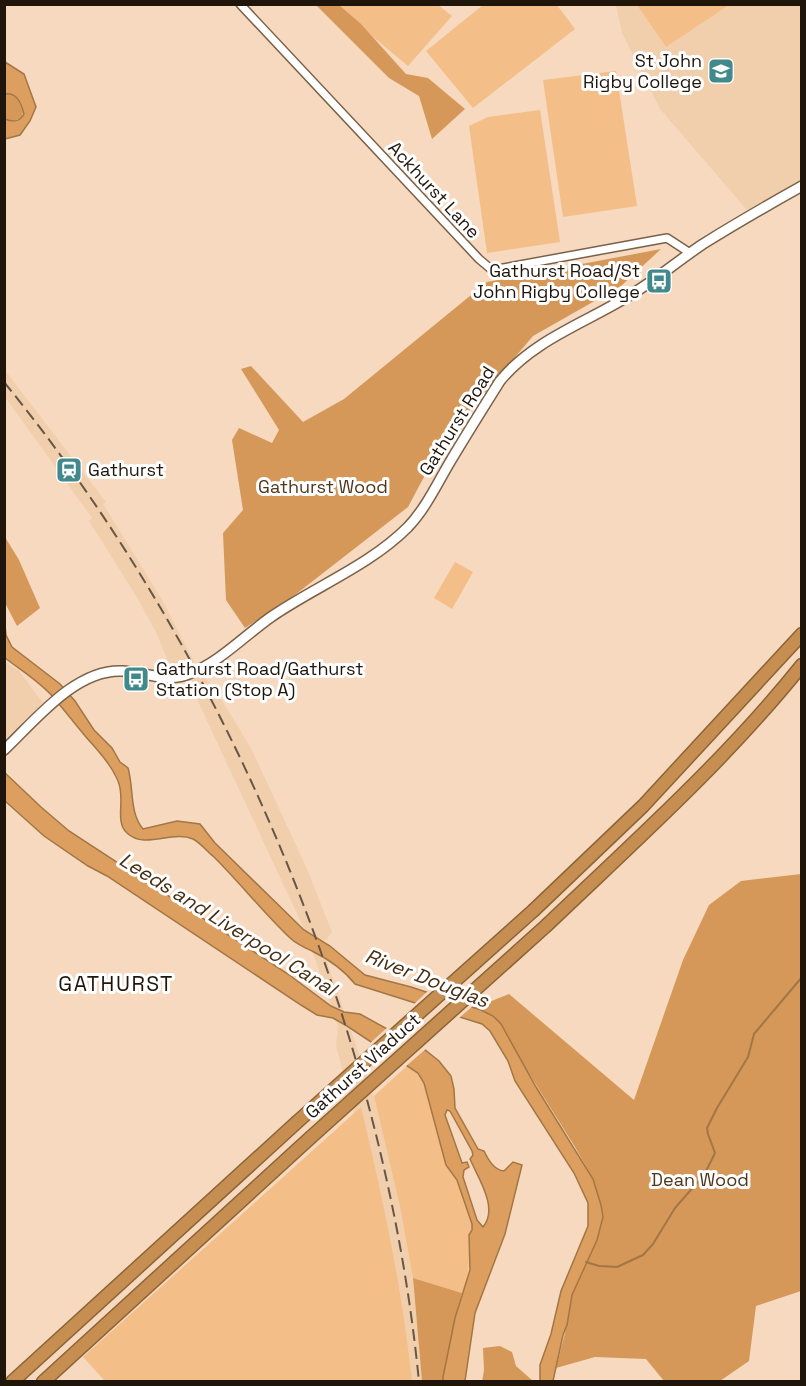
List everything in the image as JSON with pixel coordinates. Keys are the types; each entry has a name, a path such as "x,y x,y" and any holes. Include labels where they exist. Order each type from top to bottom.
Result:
{"highway":[{"name":"Gathurst Viaduct","path":"12,1382 534,910 643,806 801,634"},
{"name":"Gathurst Viaduct","path":"43,1382 547,925 692,787 767,709 801,665"}],"main road":[{"name":"Gathurst Road","path":"4,750 51,705 89,677 107,672 124,671 168,676 189,675 212,662 279,612 359,565 396,538 423,508 489,397 508,370 538,346 633,293 690,253 801,186"}],"street":[{"name":"Ackhurst Lane","path":"240,4 479,259 492,270 667,238 690,253"}],"shaded area":[{"path":"335,5 438,5 452,16 408,66"},
{"path":"483,5 557,5 575,29 473,108 426,51"},
{"name":"St John Rigby College","path":"616,5 801,5 801,180 747,210 660,109 622,33"},
{"path":"637,5 729,5 666,47"},
{"path":"5,62 24,74 36,107 20,135 5,139 5,119 16,121 24,114 20,102 13,95 5,94"},
{"path":"616,71 637,206 563,217 543,80"},
{"path":"540,110 560,242 487,253 469,126 488,117"},
{"path":"4,369 106,502 103,504 161,598 200,673 213,686 251,748 307,869 332,932 326,940 319,939 374,1097 400,1207 413,1278 422,1381 398,1381 371,1174 336,1046 338,1027 306,933 195,695 196,687 183,664 173,668 168,661 156,632 135,594 89,521 92,518 5,397"},
{"path":"455,562 473,572 452,609 434,598"},
{"path":"4,616 6,635 12,647 60,684 75,701 94,730 112,748 120,762 128,768 134,808 143,829 177,821 200,824 215,843 304,930 330,946 365,975 481,1010 493,1016 501,1024 536,1087 593,1179 603,1217 597,1240 572,1295 553,1381 540,1381 540,1365 551,1334 561,1291 588,1226 588,1203 574,1173 515,1081 508,1061 490,1031 482,1024 355,984 330,961 292,939 214,857 193,839 176,837 142,840 127,833 121,822 120,788 108,763 49,692 5,658"},
{"path":"7,663 19,671 43,703 5,740 4,664"},
{"name":"Leeds and Liverpool Canal","path":"4,772 69,831 288,974 331,1006 344,1012 360,1014 425,1050 439,1061 451,1076 455,1108 478,1149 484,1151 491,1163 500,1170 504,1171 513,1162 522,1165 505,1234 475,1313 465,1381 443,1381 443,1377 455,1318 470,1270 469,1235 472,1224 457,1180 446,1165 424,1083 418,1073 347,1026 333,1018 317,1015 301,1005 107,876 88,866 44,836 5,801","holes":["447,1110 450,1111 472,1151 473,1155 470,1159 488,1202 489,1211 483,1227 477,1220 463,1177 464,1170 469,1167 467,1162 462,1163 445,1115"]},
{"path":"408,1065 418,1073 424,1083 446,1165 457,1180 472,1224 469,1236 468,1272 462,1293 413,1278 400,1207 374,1096"},
{"path":"361,1107 391,1243 412,1381 105,1381 83,1357"}],"green space":[{"path":"316,5 339,5 361,24 406,74 428,78 465,109 432,139 419,96 389,78"},
{"path":"9,93 17,97 23,112 22,118 13,121 5,119 5,94"},
{"name":"Gathurst Wood","path":"661,249 621,286 533,336 442,443 408,507 291,598 245,628 226,600 223,533 243,510 232,440 239,428 272,443 279,430 241,369 251,366 303,422 344,399 487,282"},
{"path":"5,537 19,560 40,608 17,626 5,603"},
{"name":"Dean Wood","path":"801,874 801,1291 756,1306 749,1361 720,1381 664,1381 646,1359 595,1357 556,1368 572,1295 597,1240 603,1217 601,1205 593,1179 575,1147 493,1016 474,1008 509,994 634,1100 683,960 709,905 741,881"},
{"path":"413,1278 462,1293 443,1381 422,1381"},
{"path":"500,1346 512,1352 516,1366 533,1381 482,1382 483,1348"}],"pier":[{"path":"429,990 474,1005 458,1019 413,1005"},
{"path":"389,1026 427,1048 405,1067 369,1044"}],"waterway":[{"path":"586,1262 599,1266 617,1267 643,1255 653,1244 675,1208 704,1175 715,1153 707,1128 748,1057 754,1034 802,977"}],"railway":[{"path":"4,382 84,489 158,604 224,726 282,852 332,983 371,1116 401,1249 419,1382"}],"place":[{"name":"St John Rigby College","path":"721,71"},
{"name":"Gathurst Road/St John Rigby College","path":"659,281"},
{"name":"Gathurst","path":"69,470"},
{"name":"Gathurst Road/Gathurst Station (Stop A)","path":"136,679"}],"district":[{"name":"GATHURST","path":"116,984"}],"water label":[{"name":"River Douglas","path":"427,978"}]}
